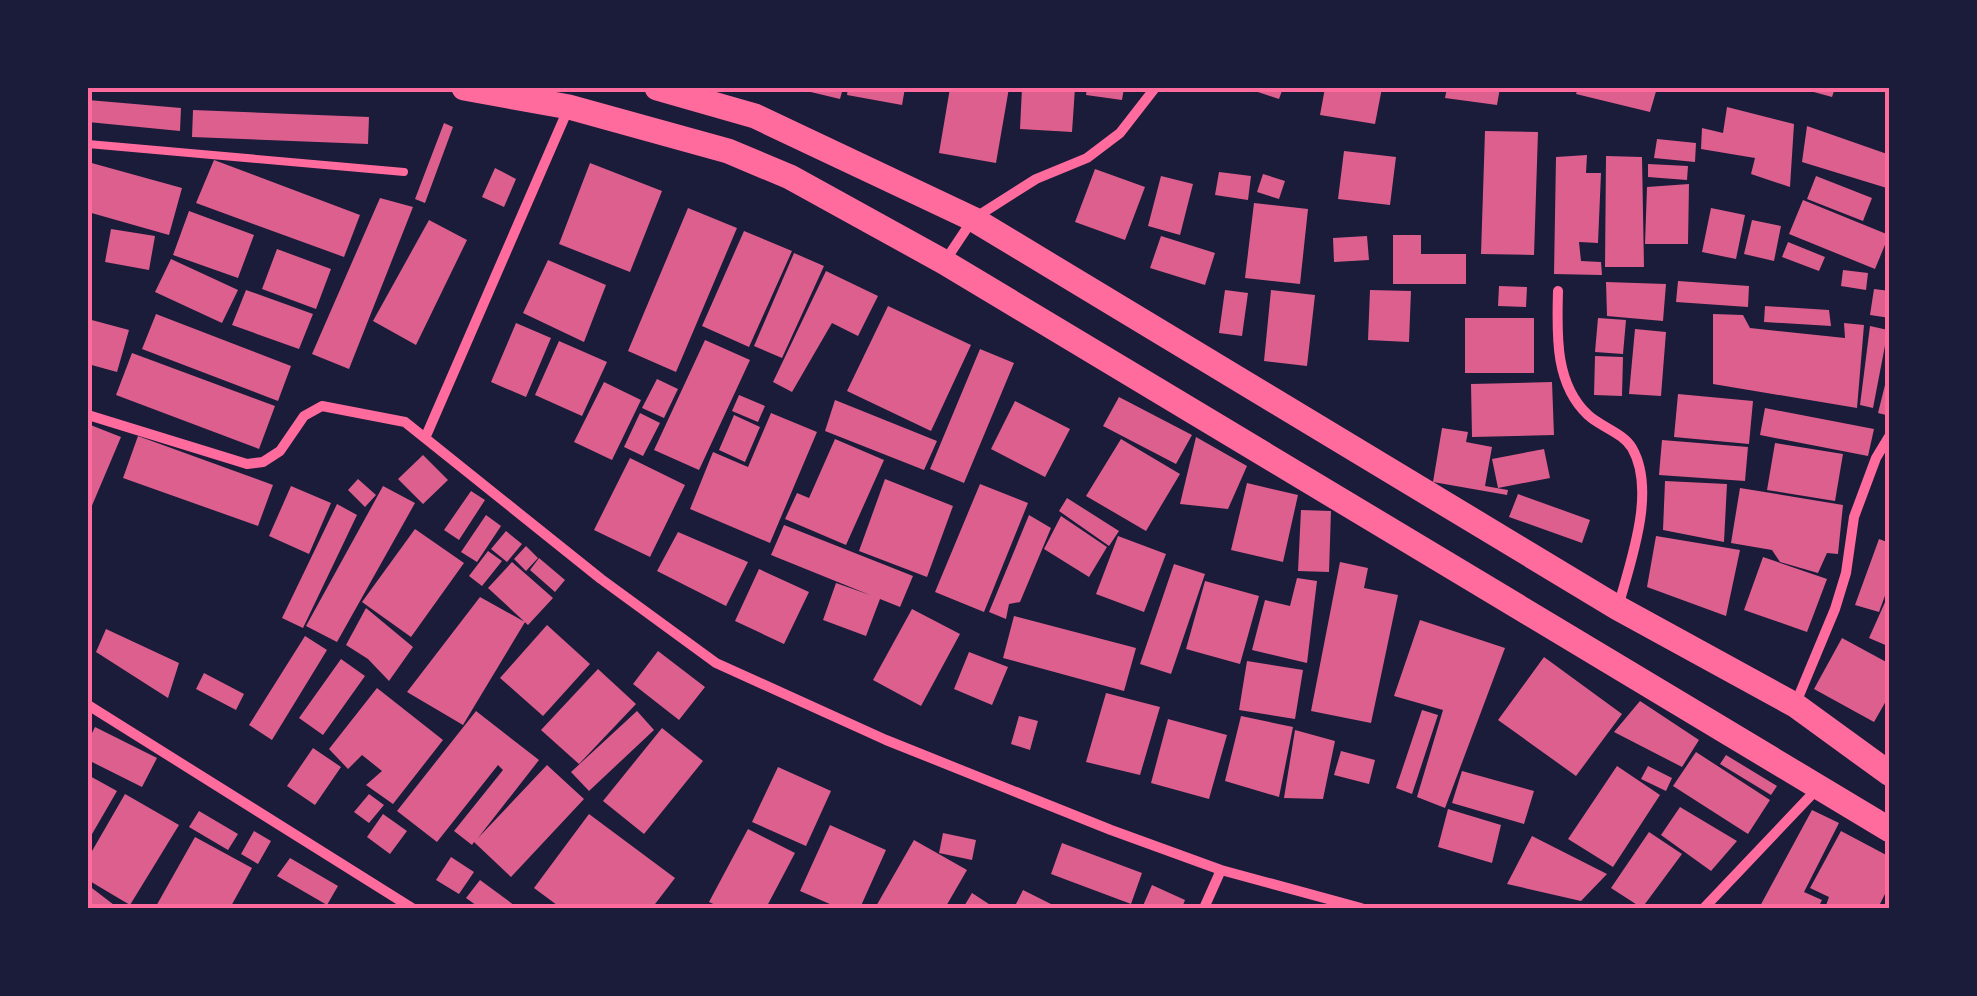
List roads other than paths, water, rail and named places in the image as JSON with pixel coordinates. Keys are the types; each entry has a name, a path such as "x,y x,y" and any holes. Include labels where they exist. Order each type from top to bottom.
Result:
{"main road":[{"path":"464,88 568,107 744,158 790,177 944,262 1890,830"},
{"path":"656,88 755,116 973,219 1618,608 1795,706 1890,774"}],"street":[{"path":"944,262 973,219 1036,179 1087,158 1120,133 1155,88"},
{"path":"426,436 568,107"},
{"path":"1558,291 1557,349 1571,392 1588,416 1632,446 1640,476 1642,517 1618,608"},
{"path":"88,415 247,464 263,462 280,451 304,416 322,406 405,422 601,580 716,662 886,740 1221,870 1361,908"},
{"path":"1795,706 1835,609 1846,573 1854,517 1876,458 1890,435"},
{"path":"88,705 412,908"},
{"path":"1704,908 1818,787"},
{"path":"1204,908 1221,870"}],"lane":[{"path":"88,144 404,172"}]}
